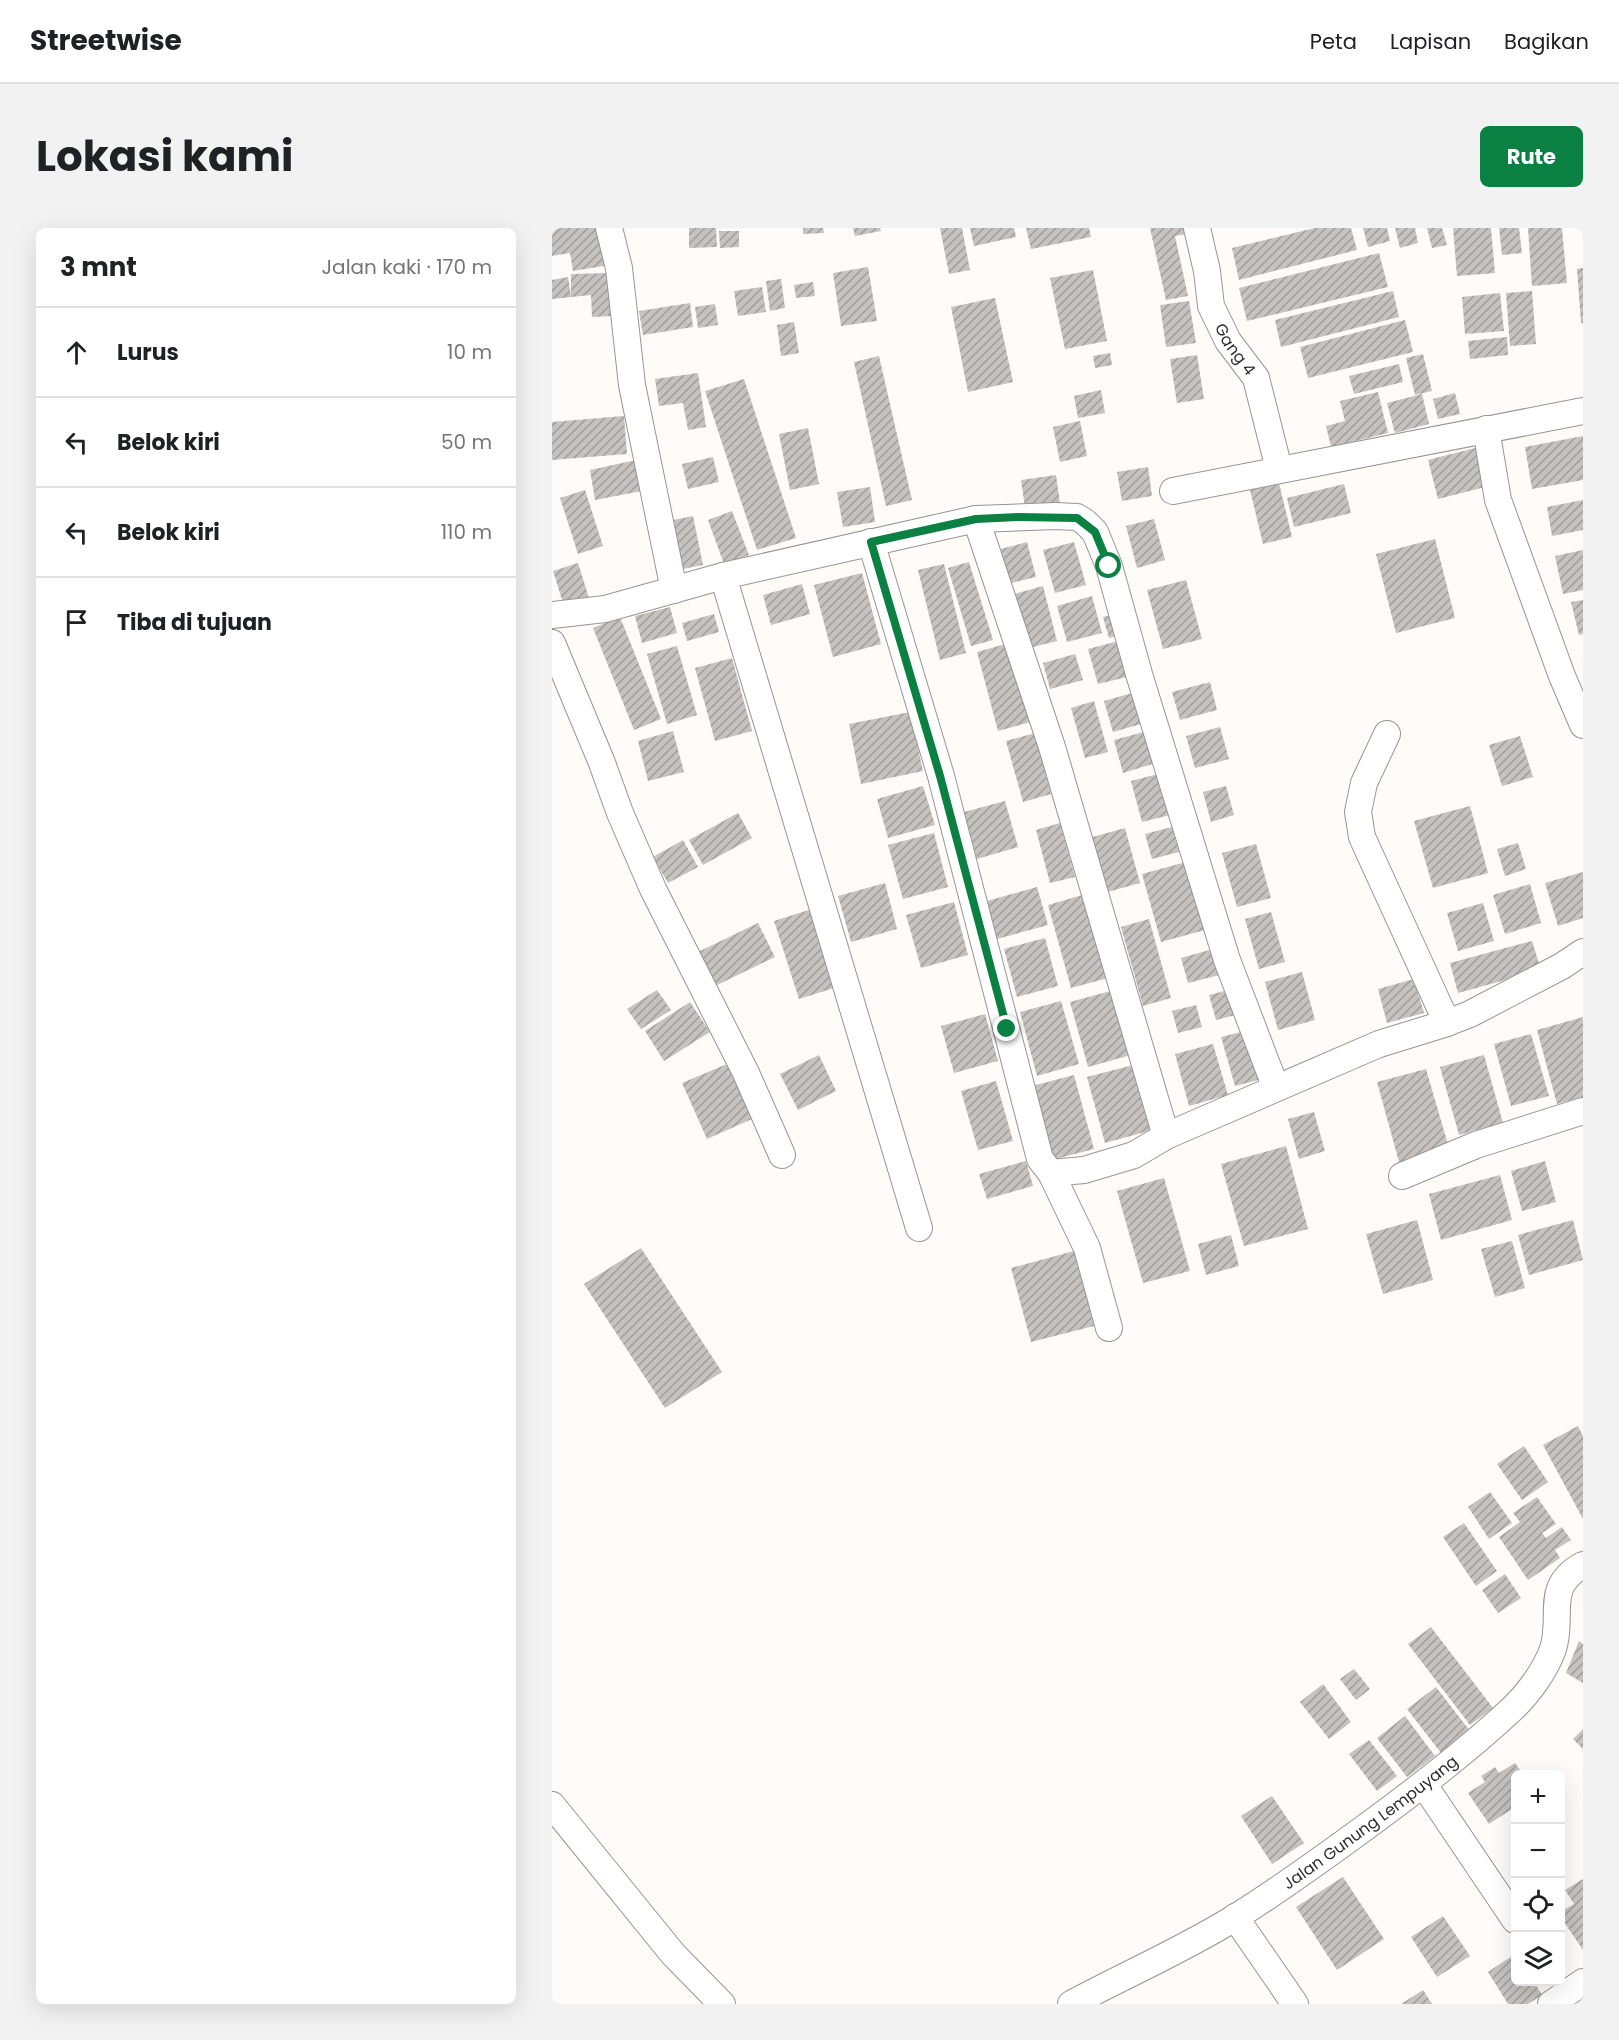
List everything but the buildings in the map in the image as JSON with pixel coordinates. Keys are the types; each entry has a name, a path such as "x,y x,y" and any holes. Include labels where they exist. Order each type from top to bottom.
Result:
{"street":[{"path":"609,228 618,268 632,385 675,590"},
{"name":"Gang 4","path":"1197,228 1207,271 1211,306 1228,341 1256,378 1279,469"},
{"path":"1173,491 1583,411"},
{"path":"1486,429 1498,500 1562,676 1583,725"},
{"path":"552,615 605,609 723,576 976,519 1077,518 1095,532 1109,566 1142,685 1227,960 1276,1088"},
{"path":"976,519 1052,747 1166,1136"},
{"path":"871,542 940,776 1007,1029 1031,1131 1040,1159 1052,1173 1087,1248 1109,1328"},
{"path":"723,576 919,1228"},
{"path":"552,643 653,889 746,1073 782,1155"},
{"path":"1387,734 1364,783 1358,812 1362,837 1447,1023"},
{"path":"1052,1173 1084,1170 1134,1155 1166,1136 1379,1044 1470,1014 1562,966 1583,952"},
{"path":"1402,1176 1476,1145 1583,1111"},
{"name":"Jalan Gunung Lempuyang","path":"1071,2004 1235,1917 1335,1849 1463,1754 1514,1707 1535,1682 1553,1648 1558,1595 1562,1583 1570,1572 1583,1565"},
{"path":"1424,1785 1511,1914"},
{"path":"552,1805 674,1954 722,2004"},
{"path":"1235,1917 1295,2004"}],"route":[{"path":"1007,1029 940,776 871,542 976,519 1055,516 1077,518 1095,532 1109,566"}]}
